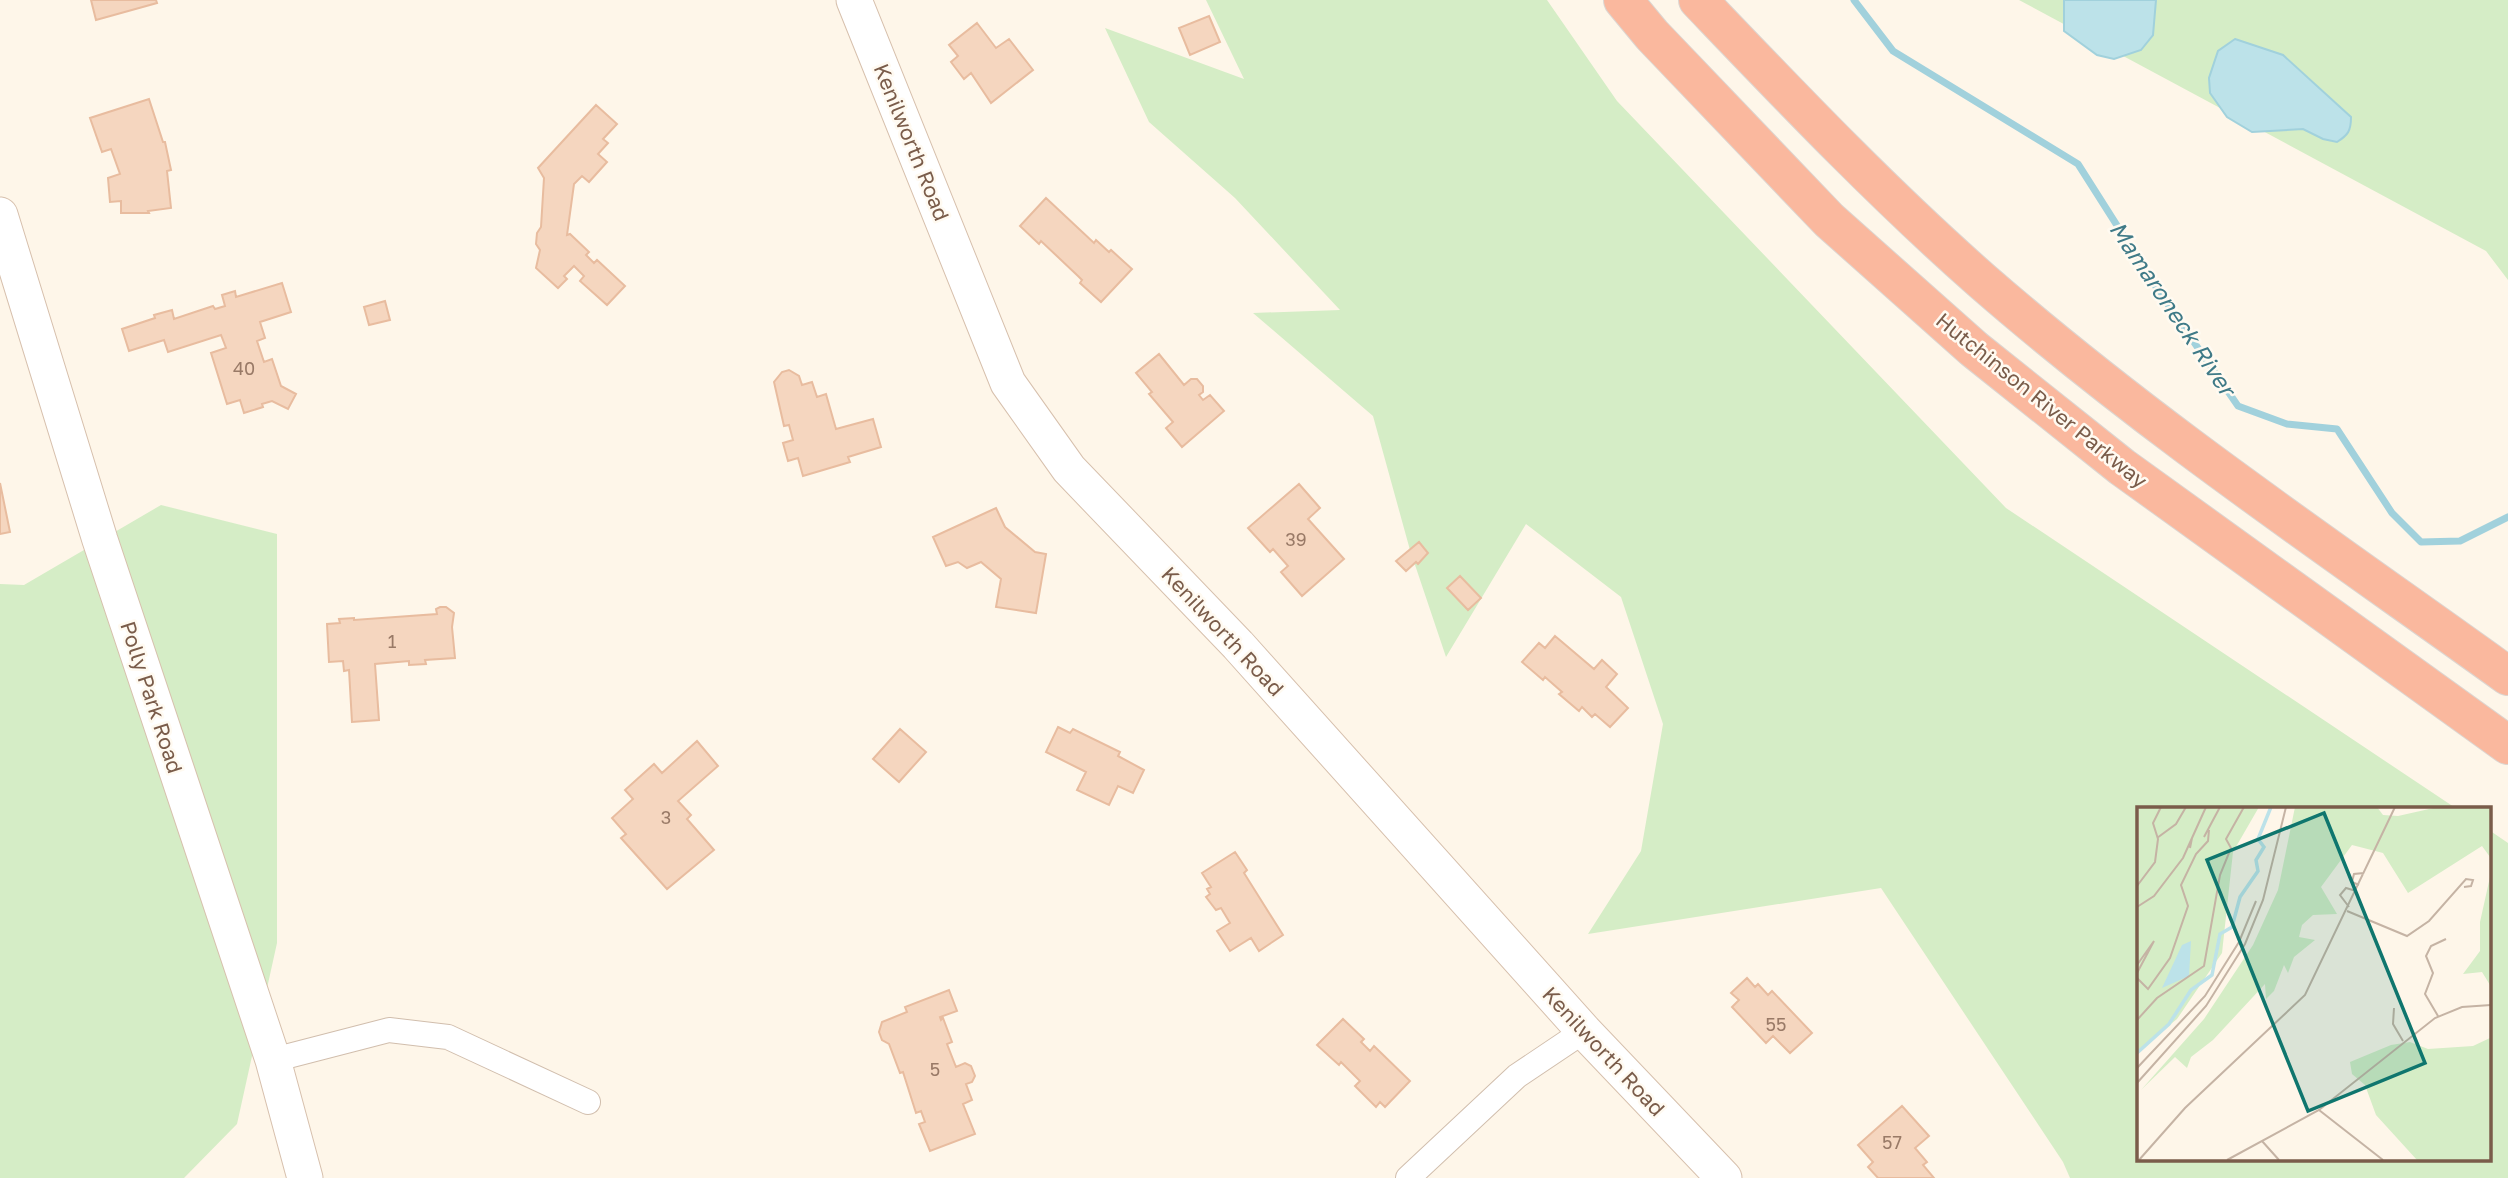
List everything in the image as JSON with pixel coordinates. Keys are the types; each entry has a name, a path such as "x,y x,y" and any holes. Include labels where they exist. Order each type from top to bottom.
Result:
{"highway":[{"name":"Hutchinson River Parkway","path":"1623,0 1652,35 1829,220 1973,349 2122,467 2508,746"},
{"path":"1698,0 1795,102 1905,211 2012,307 2180,442 2508,676"}],"street":[{"name":"Kenilworth Road","path":"854,0 1007,380 1069,468 1238,645 1584,1031 1724,1178"},
{"name":"Polly Park Road","path":"0,215 100,540 273,1060 305,1178"},
{"path":"273,1060 388,1030 448,1037 588,1102"},
{"path":"1408,1178 1517,1076 1584,1031"}],"green space":[{"path":"1206,0 1547,0 1617,101 2006,508 2454,807 2137,807 2137,1160 2490,1160 2490,831 2508,843 2508,1178 2070,1178 2063,1162 1881,888 1588,934 1641,851 1663,724 1621,597 1526,524 1446,657 1410,550 1373,416 1253,313 1340,310 1235,198 1149,122 1105,28 1244,79"},
{"path":"2019,0 2508,0 2508,280 2486,251"},
{"path":"161,505 277,534 277,943 237,1124 184,1178 0,1178 0,584 24,585"}],"water":[{"path":"2064,0 2156,0 2153,35 2141,50 2114,59 2097,55 2064,31"},
{"path":"2235,39 2283,55 2351,117 2346,135 2337,142 2323,139 2303,129 2252,132 2227,117 2210,93 2209,78 2218,51"}],"building":[{"path":"91,0 156,0 157,3 96,20"},
{"path":"1209,16 1220,42 1190,55 1179,28"},
{"path":"977,23 996,48 1009,39 1033,70 991,103 971,73 964,79 951,62 958,56 949,45"},
{"path":"149,99 165,142 171,170 167,171 171,208 148,211 149,213 121,213 121,201 110,202 108,178 120,174 111,149 102,152 90,118"},
{"path":"596,105 617,124 603,139 608,143 598,154 607,162 589,182 582,176 574,184 567,235 570,234 589,252 586,255 594,263 597,260 625,286 607,305 580,281 584,276 574,266 564,276 567,279 558,288 536,268 540,250 536,244 537,233 541,227 544,178 538,168"},
{"path":"1046,198 1094,243 1096,240 1109,252 1111,250 1132,269 1101,302 1041,241 1039,244 1020,226"},
{"path":"282,283 291,312 260,322 265,338 257,341 264,362 272,359 281,386 296,394 288,409 272,401 244,413 240,400 227,404 211,353 226,348 221,335 168,352 164,340 129,351 122,329 172,310 174,319 213,306 215,309 225,306 222,295 235,291 236,297"},
{"path":"385,301 390,320 369,325 364,307"},
{"path":"1159,354 1184,385 1191,379 1197,379 1203,386 1203,392 1199,395 1203,400 1210,395 1224,411 1182,447 1166,428 1173,422 1149,394 1152,392 1136,373"},
{"path":"789,370 799,376 802,385 812,382 817,397 826,394 836,429 873,419 881,447 848,457 850,462 803,476 798,458 788,461 783,443 793,440 789,425 784,426 774,382 782,372"},
{"path":"0,483 10,532 0,534"},
{"path":"1299,484 1320,508 1308,519 1344,559 1302,596 1281,572 1288,566 1273,549 1270,552 1248,528"},
{"path":"996,508 1005,527 1035,552 1046,554 1036,613 996,607 1001,579 981,562 967,568 958,562 946,566 933,537"},
{"path":"1419,542 1428,553 1418,564 1416,562 1406,571 1396,561"},
{"path":"1460,576 1481,598 1468,610 1447,588"},
{"path":"446,607 454,613 452,627 455,658 425,660 426,664 409,665 409,661 375,664 379,720 352,722 349,670 344,671 343,661 329,662 327,624 340,623 339,619 437,614 436,609"},
{"path":"1555,636 1594,669 1602,660 1617,674 1606,687 1628,708 1610,727 1595,714 1592,717 1582,707 1579,711 1559,694 1562,692 1545,677 1543,680 1522,662 1539,643 1545,648"},
{"path":"1058,727 1070,733 1073,729 1120,752 1118,756 1144,770 1133,793 1118,786 1109,805 1077,790 1086,772 1046,752"},
{"path":"900,729 926,752 899,782 873,759"},
{"path":"697,741 718,766 678,801 691,815 687,819 714,850 667,889 621,838 626,834 612,818 633,799 625,790 654,764 662,773"},
{"path":"1235,852 1247,870 1244,873 1283,935 1259,951 1251,938 1230,951 1217,931 1230,923 1221,908 1216,910 1206,897 1210,894 1207,889 1211,887 1202,873"},
{"path":"1747,978 1755,987 1758,984 1768,995 1772,991 1812,1033 1790,1053 1773,1036 1766,1043 1732,1007 1739,1000 1731,993"},
{"path":"949,990 957,1011 940,1017 941,1020 943,1018 952,1042 947,1044 956,1067 965,1063 971,1066 975,1076 972,1082 966,1084 972,1100 963,1104 975,1134 930,1151 919,1124 925,1122 921,1111 916,1113 903,1072 900,1073 889,1044 882,1040 879,1032 882,1022 907,1012 905,1007"},
{"path":"1343,1019 1364,1039 1361,1042 1370,1051 1374,1046 1410,1081 1385,1107 1380,1102 1376,1107 1355,1086 1360,1081 1341,1062 1339,1065 1317,1045"},
{"path":"1902,1106 1929,1136 1915,1148 1927,1162 1923,1165 1934,1178 1878,1178 1868,1167 1873,1162 1858,1145"}],"waterway":[{"name":"Mamaroneck River","path":"1854,0 1893,51 2078,164 2158,290 2238,406 2287,424 2337,429 2392,513 2421,542 2460,541 2508,517"}]}
